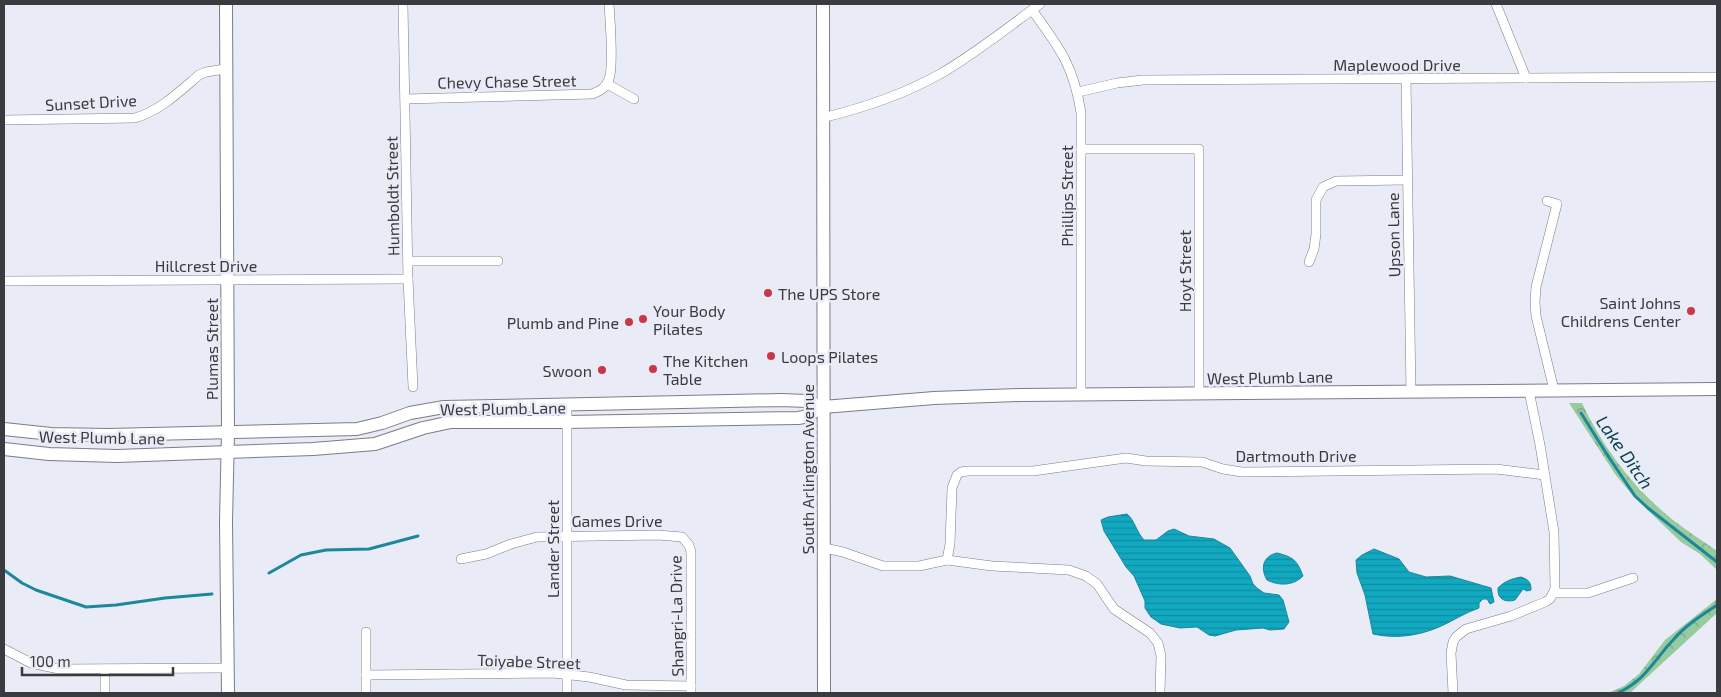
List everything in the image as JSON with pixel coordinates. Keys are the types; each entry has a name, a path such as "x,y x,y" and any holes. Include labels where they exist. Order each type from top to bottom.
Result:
{"main road":[{"name":"Plumas Street","path":"226,4 228,693"},
{"name":"South Arlington Avenue","path":"823,4 824,693"},
{"name":"West Plumb Lane","path":"4,429 27,433 78,435 357,429 370,427 410,413 433,408 567,404 780,400 807,402 824,406 963,397 1717,389"},
{"name":"West Plumb Lane","path":"4,449 49,454 117,456 362,446 451,422 798,418 804,417 824,406"}],"street":[{"name":"Humboldt Street","path":"403,4 408,279 414,387"},
{"path":"609,4 611,72 607,84 634,99"},
{"path":"822,118 887,99 939,75 965,59 1040,4"},
{"path":"1496,4 1526,78"},
{"name":"Phillips Street","path":"1032,10 1064,54 1078,92 1081,113 1081,395"},
{"name":"Sunset Drive","path":"4,120 135,118 160,108 200,75 206,72 225,70"},
{"name":"Maplewood Drive","path":"1078,92 1117,83 1143,80 1717,77"},
{"name":"Upson Lane","path":"1406,79 1411,392"},
{"name":"Chevy Chase Street","path":"405,99 592,94 600,92 607,84"},
{"name":"Hoyt Street","path":"1081,149 1199,149 1199,394"},
{"path":"1309,262 1316,234 1316,200 1323,187 1336,181 1407,180"},
{"path":"1547,202 1557,204 1536,287 1535,302 1536,316 1554,390"},
{"path":"408,261 498,261"},
{"name":"Hillcrest Drive","path":"4,281 408,279"},
{"path":"1452,693 1451,653 1456,637 1466,629 1511,616 1546,602 1554,593 1556,581 1554,532 1529,391"},
{"name":"Lander Street","path":"567,404 567,693"},
{"name":"Dartmouth Drive","path":"947,560 950,544 952,488 957,475 968,471 1033,471 1126,458 1146,461 1196,461 1211,464 1223,470 1242,472 1496,469 1545,476"},
{"name":"Games Drive","path":"461,559 486,554 525,540 567,536 670,535 686,540"},
{"name":"Shangri-La Drive","path":"686,540 692,552 691,690"},
{"path":"824,548 843,552 884,566 919,566 947,560 992,566 1069,570 1086,576 1097,584 1114,609 1144,629 1158,643 1160,693"},
{"path":"1554,593 1588,593 1633,578"},
{"path":"366,632 366,693"},
{"path":"4,649 31,663 50,668 228,668"},
{"path":"104,669 105,693"},
{"name":"Toiyabe Street","path":"366,675 553,673 626,685 691,690"}],"green space":[{"path":"1569,403 1582,403 1610,452 1645,495 1673,520 1717,551 1717,570 1700,554 1681,542 1634,497 1615,474"},
{"path":"1717,599 1717,613 1631,692 1608,693 1624,686 1639,674 1665,640"}],"water":[{"path":"1127,514 1144,540 1156,540 1174,529 1189,536 1214,539 1230,548 1257,588 1264,593 1279,595 1283,600 1289,622 1284,629 1236,630 1215,636 1209,635 1197,627 1180,628 1161,624 1151,617 1145,608 1145,601 1134,576 1126,567 1104,531 1101,520"},
{"path":"1374,549 1399,559 1409,572 1426,577 1450,576 1491,588 1494,602 1490,604 1487,599 1483,599 1479,603 1479,608 1423,633 1406,636 1381,636 1373,634 1365,595 1357,573 1356,560"},
{"path":"1277,553 1294,560 1303,576 1295,582 1286,584 1267,580 1263,567 1264,563 1269,557"},
{"path":"1521,577 1529,582 1531,590 1523,589 1515,600 1502,599 1498,588 1508,581"}],"waterway":[{"name":"Lake Ditch","path":"1581,413 1635,496 1717,562"},
{"path":"269,573 301,555 326,550 369,549 418,536"},
{"path":"4,570 36,590 86,607 212,594"},
{"name":"Lake Ditch","path":"1618,693 1643,676 1667,647 1694,620 1717,605"}],"place":[{"name":"The UPS Store","path":"768,293"},
{"name":"Saint Johns Childrens Center","path":"1691,311"},
{"name":"Your Body Pilates","path":"643,319"},
{"name":"Plumb and Pine","path":"629,322"},
{"name":"Loops Pilates","path":"771,356"},
{"name":"The Kitchen Table","path":"653,369"},
{"name":"Swoon","path":"602,370"}]}
